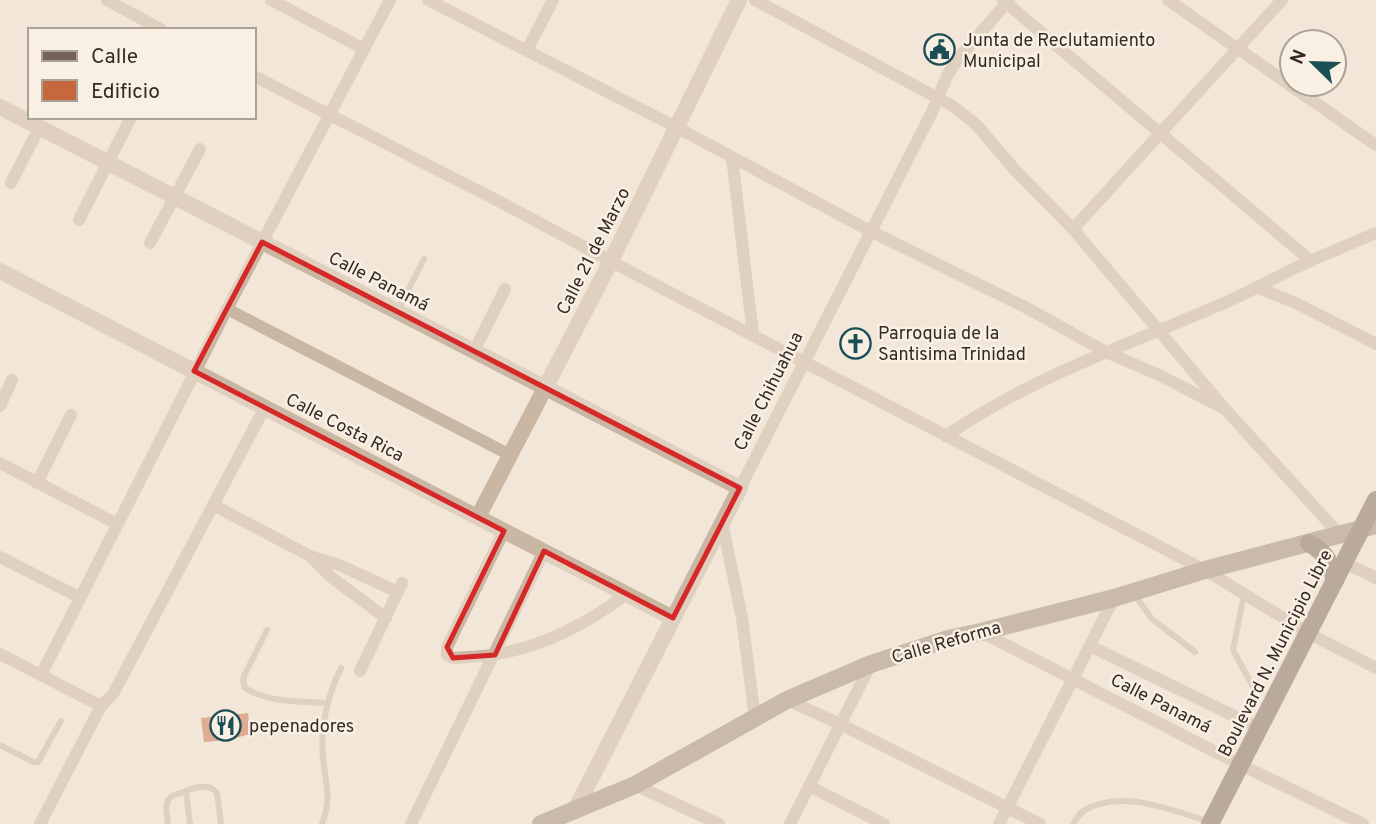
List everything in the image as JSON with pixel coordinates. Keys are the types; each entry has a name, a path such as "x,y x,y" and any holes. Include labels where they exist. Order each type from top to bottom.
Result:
{"main road":[{"name":"Boulevard N. Municipio Libre","path":"1211,823 1335,581 1369,527 1376,500"},
{"name":"Calle Reforma","path":"541,824 635,785 787,700 871,664 948,639 1114,598 1205,570 1369,527"},
{"path":"1308,543 1320,549 1326,556 1335,581"}],"street":[{"path":"107,0 158,28"},
{"path":"271,0 364,49"},
{"path":"41,675 226,309 390,0"},
{"path":"428,0 676,127 872,232 1025,306 1106,352 1159,375 1225,409"},
{"path":"527,50 553,0"},
{"name":"Calle 21 de Marzo","path":"478,517 611,261 739,0"},
{"path":"755,0 939,99 961,112 981,130 1015,170 1073,229 1225,409 1339,535"},
{"path":"1168,0 1376,145"},
{"path":"1073,229 1282,0"},
{"path":"1006,1 1311,261"},
{"name":"Calle Chihuahua","path":"575,810 872,232 939,99 947,76 1006,1"},
{"path":"256,77 1205,570 1308,633 1376,668"},
{"name":"Calle Panamá","path":"0,107 740,488"},
{"path":"79,220 130,119"},
{"path":"11,183 39,128"},
{"path":"150,243 200,149"},
{"path":"732,157 753,335"},
{"path":"946,436 967,421 1031,386 1259,288 1311,261 1376,233"},
{"name":"Calle Costa Rica","path":"0,271 673,618"},
{"path":"1259,288 1296,303 1376,344"},
{"path":"474,351 505,289"},
{"path":"226,309 510,455"},
{"path":"0,406 12,380"},
{"path":"40,824 101,706 113,694 265,407"},
{"path":"37,483 71,415"},
{"path":"0,463 117,524"},
{"path":"213,505 312,557 400,588 360,671"},
{"path":"722,522 742,618 755,718"},
{"path":"504,530 446,651 449,657 495,654 530,646 598,615 627,594"},
{"path":"411,824 544,551"},
{"path":"0,557 79,597"},
{"path":"312,557 331,577 386,618"},
{"path":"1345,563 1376,578"},
{"path":"999,824 1114,598"},
{"name":"Calle Panamá","path":"981,632 1363,824"},
{"path":"1090,646 1259,729"},
{"path":"0,654 101,706"},
{"path":"790,824 871,664"},
{"path":"787,700 1040,824"},
{"path":"635,785 719,824"},
{"path":"809,786 884,824"}],"lane":[{"path":"397,312 424,259"},
{"path":"1133,592 1152,619 1195,652"},
{"path":"1244,594 1233,650 1254,687"},
{"path":"267,631 244,676 244,688 255,694 278,699 327,703"},
{"path":"322,824 328,803 323,759 324,724 327,703 341,668"},
{"path":"0,745 38,762 61,721"},
{"path":"266,729 324,724"},
{"path":"168,824 168,800 204,786 211,786 217,793 221,824"},
{"path":"186,792 190,824"},
{"path":"1073,824 1081,812 1111,800 1155,805 1211,823"}],"highlighted area":[{"path":"262,242 740,488 673,618 544,551 495,655 453,658 447,647 504,531 194,371"}],"building":[{"name":"pepenadores","path":"248,713 250,734 228,740 204,742 201,718"}],"place":[{"name":"Junta de Reclutamiento Municipal","path":"940,50"},
{"name":"Parroquia de la Santisima Trinidad","path":"855,343"},
{"name":"pepenadores","path":"226,726"}]}
